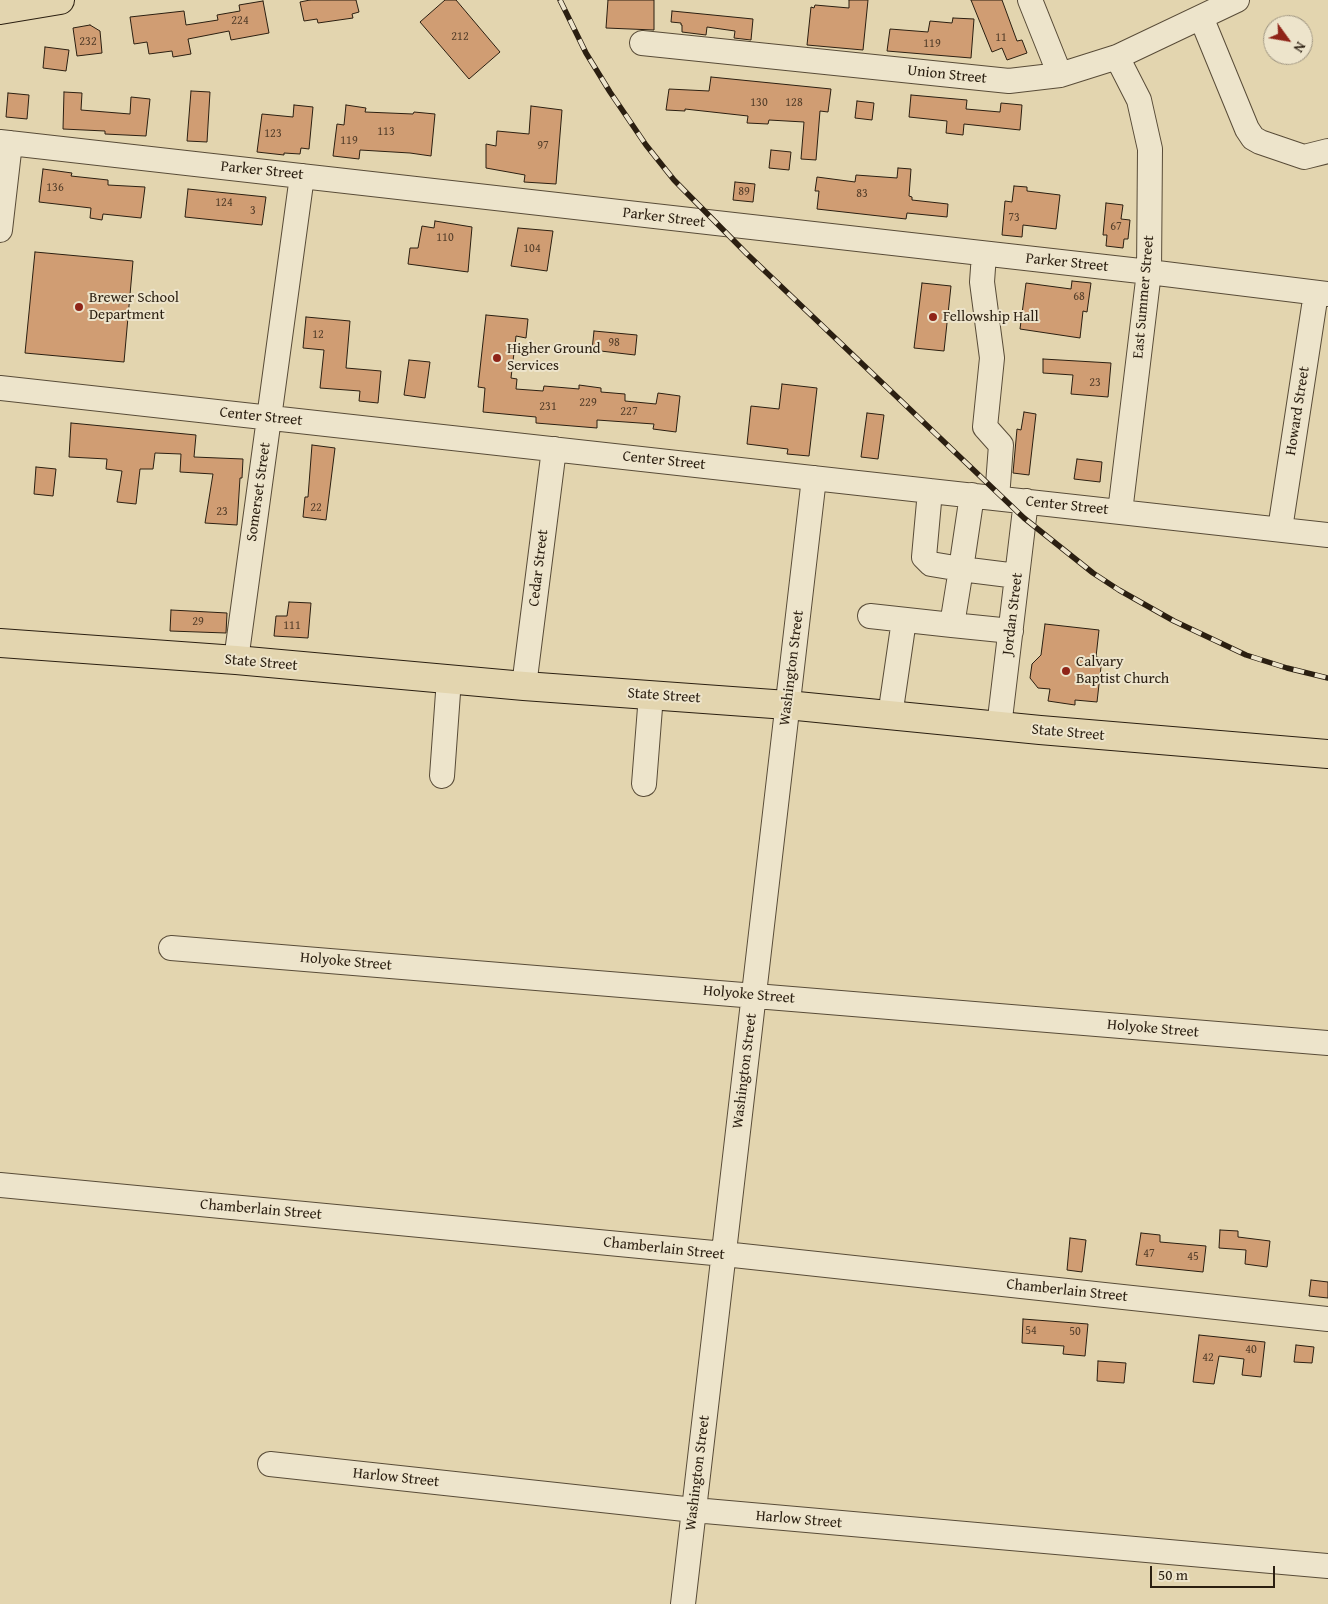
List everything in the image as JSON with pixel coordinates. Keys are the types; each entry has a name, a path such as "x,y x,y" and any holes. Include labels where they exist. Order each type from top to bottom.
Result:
{"main road":[{"path":"0,10 60,0"},
{"name":"State Street","path":"0,643 236,660 524,686 787,705 999,727 1328,754"}],"street":[{"path":"1030,0 1060,75"},
{"name":"Union Street","path":"642,43 1009,81 1060,75 1117,57 1238,0"},
{"path":"1201,17 1247,129 1253,138 1304,157 1328,151"},
{"name":"East Summer Street","path":"1117,57 1139,100 1150,149 1149,272 1120,512"},
{"path":"0,230 5,143"},
{"name":"Parker Street","path":"5,143 1149,272 1322,294"},
{"name":"Somerset Street","path":"236,660 302,176"},
{"path":"984,254 982,282 992,358 986,427 1001,445 997,498"},
{"name":"Howard Street","path":"1280,530 1322,294"},
{"name":"Center Street","path":"0,388 1328,535"},
{"name":"Cedar Street","path":"524,686 554,449"},
{"name":"Washington Street","path":"683,1604 814,478"},
{"path":"930,491 924,557 931,564 1017,576"},
{"path":"952,625 972,495"},
{"name":"Jordan Street","path":"999,727 1026,501"},
{"path":"870,616 1010,631"},
{"path":"890,716 904,620"},
{"path":"442,776 449,679"},
{"path":"644,784 651,695"},
{"name":"Holyoke Street","path":"171,948 1328,1043"},
{"name":"Chamberlain Street","path":"0,1185 724,1254 1328,1319"},
{"name":"Harlow Street","path":"270,1464 694,1510 1328,1566"}],"building":[{"path":"310,0 356,0 359,12 352,14 353,18 318,23 317,19 304,21 300,2"},
{"path":"445,0 456,0 500,52 469,79 420,22"},
{"path":"608,0 654,0 654,30 606,28"},
{"path":"849,0 868,0 863,50 807,45 811,7 814,8 815,5 849,8"},
{"path":"971,0 1002,0 1017,41 1022,40 1027,53 1007,60 1002,48 992,52"},
{"path":"263,1 269,33 231,40 229,31 188,39 191,54 173,57 172,51 149,54 147,42 134,44 130,17 184,11 186,25 218,20 217,15 240,11 239,5"},
{"path":"672,11 753,19 751,40 734,38 735,31 707,27 706,35 682,32 681,23 671,22"},
{"path":"953,18 974,19 971,58 887,51 890,29 928,32 930,21 952,23"},
{"path":"90,25 100,31 102,53 77,56 73,28"},
{"path":"45,47 69,50 66,71 43,68"},
{"path":"711,77 831,89 828,112 820,111 816,160 801,159 804,122 769,120 768,124 747,123 748,116 685,109 685,111 666,110 669,89 709,91"},
{"path":"191,91 210,92 207,142 187,141"},
{"path":"64,92 82,93 81,110 130,114 131,97 150,99 146,136 105,134 105,131 63,129"},
{"path":"8,93 29,95 27,119 6,117"},
{"path":"911,95 967,100 966,109 1000,112 1001,103 1022,105 1020,130 964,124 963,135 946,133 947,121 909,117"},
{"path":"857,101 874,103 872,120 855,118"},
{"path":"294,105 313,107 309,149 301,148 300,154 284,153 284,155 257,152 262,114 293,117"},
{"path":"346,105 366,108 365,112 435,114 431,156 360,150 359,159 333,156 337,124 344,125"},
{"path":"531,106 562,110 556,184 524,182 525,175 486,168 486,144 496,146 497,131 529,134"},
{"path":"771,150 791,152 789,170 769,168"},
{"path":"898,168 911,169 909,196 912,197 912,200 948,204 947,217 907,213 906,219 817,209 819,191 815,191 817,177 855,182 856,175 897,178"},
{"path":"43,169 72,173 71,176 108,180 108,185 145,187 141,218 103,214 102,220 90,218 91,208 39,202"},
{"path":"735,182 755,184 753,202 733,200"},
{"path":"1014,186 1027,187 1027,191 1060,195 1056,229 1023,225 1022,237 1002,235 1005,201 1012,202"},
{"path":"188,189 266,197 262,225 185,217"},
{"path":"1106,203 1123,205 1121,219 1130,220 1128,239 1124,239 1123,248 1106,246 1107,235 1103,235"},
{"path":"435,221 472,227 468,272 408,264 410,248 418,248 422,226 434,228"},
{"path":"518,228 553,231 547,271 511,266"},
{"name":"Brewer School Department","path":"35,252 133,261 124,362 25,353"},
{"path":"1072,281 1091,283 1087,312 1083,311 1080,338 1020,329 1026,283 1071,289"},
{"name":"Fellowship Hall","path":"922,283 951,286 944,351 914,348"},
{"path":"486,315 528,319 526,338 516,336 511,378 517,379 516,389 543,391 544,386 579,389 579,385 601,388 601,392 625,394 625,401 656,404 658,393 680,396 676,432 653,429 654,424 597,420 597,428 536,423 536,417 483,412 485,388 478,387"},
{"path":"306,317 350,321 346,368 381,371 378,403 359,401 360,391 320,388 324,350 303,348"},
{"path":"594,331 637,335 635,355 592,350"},
{"path":"1043,359 1111,363 1108,397 1071,394 1073,375 1043,373"},
{"path":"409,360 430,362 425,398 404,395"},
{"path":"782,384 817,388 809,456 787,454 788,449 747,444 751,406 779,409"},
{"path":"1024,412 1036,414 1029,475 1013,473 1017,429 1021,430"},
{"path":"867,413 884,415 878,459 861,457"},
{"path":"71,423 196,435 194,457 243,459 237,525 205,523 213,474 180,472 181,454 155,453 153,469 140,469 136,504 117,502 122,471 106,469 107,459 69,457"},
{"path":"312,445 335,448 326,520 303,517 305,497 308,497"},
{"path":"1077,459 1102,462 1100,482 1074,479"},
{"path":"36,467 56,469 53,496 34,494"},
{"path":"289,602 311,603 308,638 274,636 276,616 287,616"},
{"path":"171,610 227,613 226,633 170,631"},
{"name":"Calvary Baptist Church","path":"1045,624 1099,630 1096,657 1102,658 1097,702 1075,700 1075,705 1048,701 1050,689 1038,688 1030,678 1032,664 1041,655"},
{"path":"1220,1230 1238,1231 1238,1237 1270,1241 1267,1267 1245,1264 1246,1250 1219,1248"},
{"path":"1141,1233 1160,1235 1160,1242 1206,1246 1203,1272 1136,1265"},
{"path":"1070,1238 1086,1240 1082,1272 1067,1270"},
{"path":"1311,1280 1328,1282 1328,1298 1309,1296"},
{"path":"1023,1319 1088,1324 1085,1356 1063,1354 1064,1346 1022,1343"},
{"path":"1199,1335 1265,1342 1261,1377 1242,1375 1244,1359 1219,1356 1214,1384 1193,1382"},
{"path":"1296,1345 1314,1347 1312,1363 1294,1362"},
{"path":"1098,1361 1126,1363 1124,1383 1097,1381"}],"railway":[{"path":"560,0 586,53 610,92 646,145 674,180 747,254 1024,518 1093,573 1174,621 1246,655 1328,678"}],"place":[{"name":"Brewer School Department","path":"79,307"},
{"name":"Fellowship Hall","path":"933,317"},
{"name":"Higher Ground Services","path":"497,358"},
{"name":"Calvary Baptist Church","path":"1066,671"}]}
